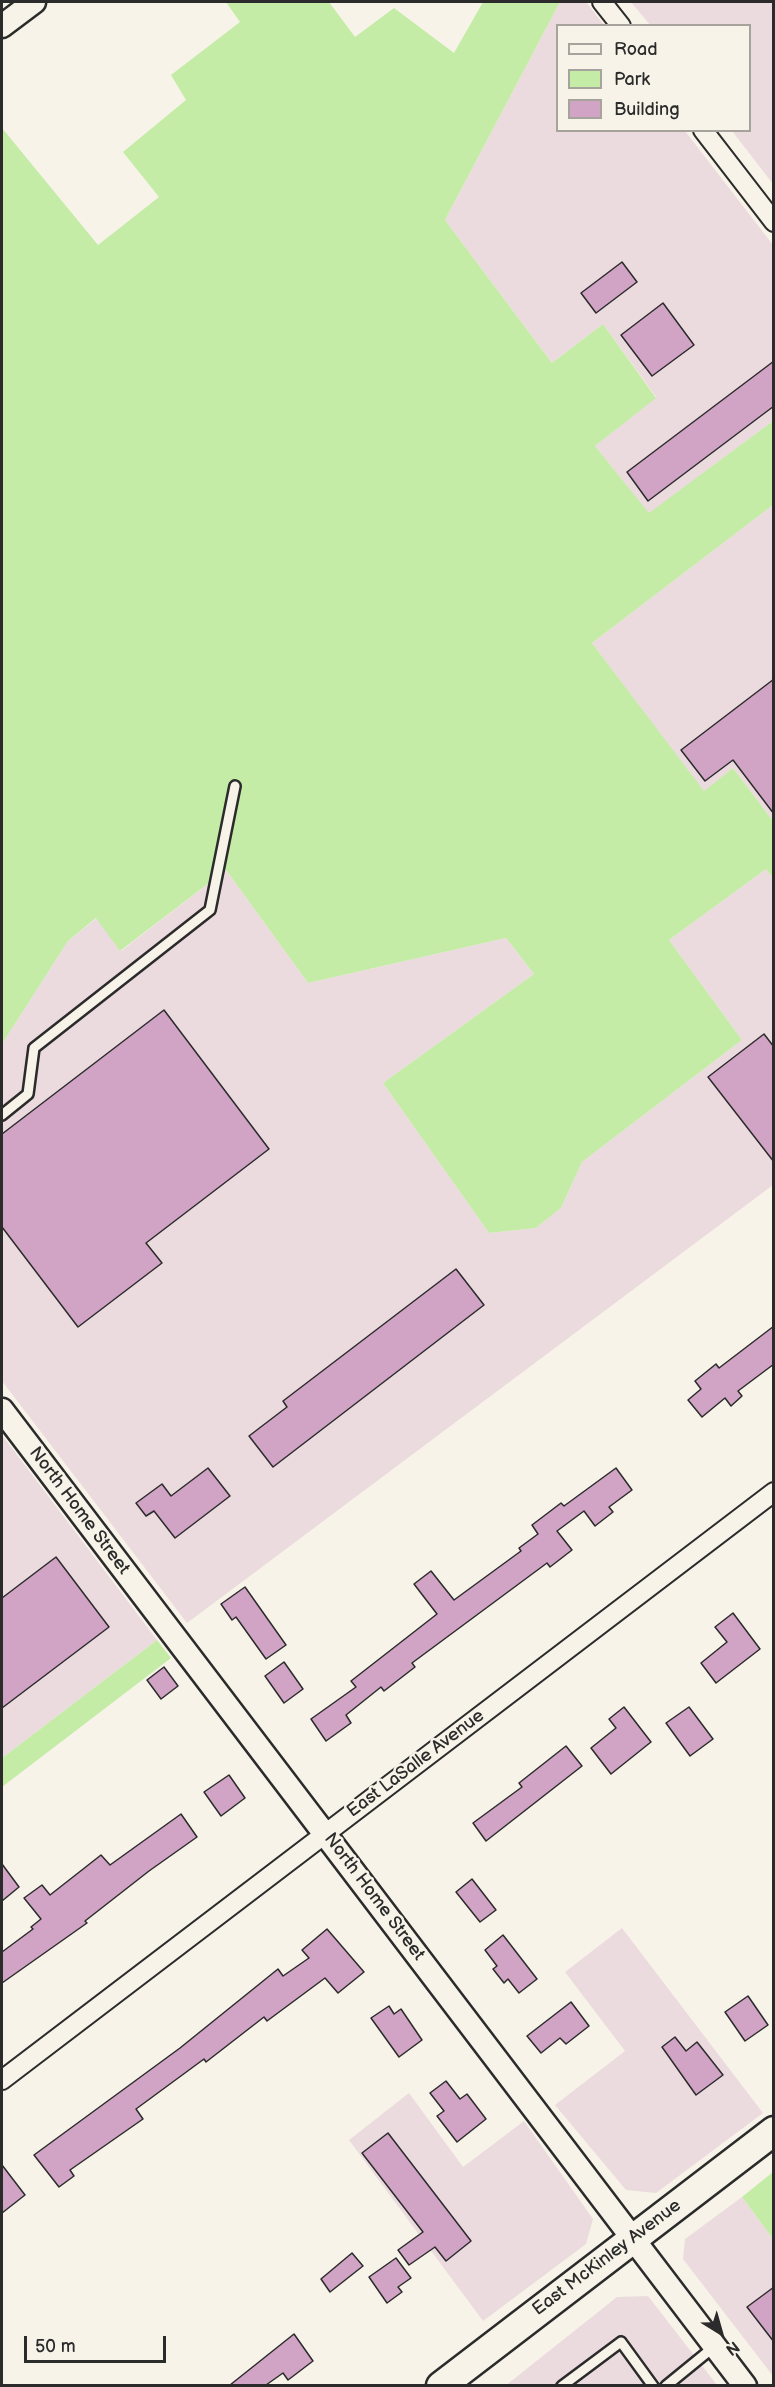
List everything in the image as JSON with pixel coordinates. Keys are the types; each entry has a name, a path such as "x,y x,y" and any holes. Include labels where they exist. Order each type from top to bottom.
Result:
{"main road":[{"name":"East McKinley Avenue","path":"441,2385 774,2131"}],"street":[{"path":"2,26 34,2"},
{"path":"602,2 619,24"},
{"path":"706,132 774,222"},
{"name":"North Home Street","path":"2,1410 745,2385"},
{"name":"East LaSalle Avenue","path":"2,2080 774,1492"}],"lane":[{"path":"2,1115 28,1094 34,1048 210,910 235,786"},
{"path":"562,2385 621,2342 653,2385"},
{"path":"666,2385 715,2346"}],"shaded area":[{"path":"560,2 586,2 603,24 556,24 556,132 686,132 773,245 773,421 649,514 595,446 656,397 603,324 552,363 445,220"},
{"path":"631,2 773,2 773,184 733,132 751,132 751,24 649,24"},
{"path":"773,505 773,821 733,768 704,792 592,643"},
{"path":"766,869 773,878 773,1185 187,1623 2,1381 2,1044 68,941 97,918 121,951 226,870 308,983 506,938 534,974 383,1083 489,1233 536,1228 561,1208 582,1162 742,1040 669,940"},
{"path":"2,1435 157,1640 2,1758"},
{"path":"622,1928 763,2113 656,2193 626,2190 555,2105 625,2051 565,1972"},
{"path":"409,2093 463,2167 524,2121 593,2219 586,2244 483,2321 349,2140"},
{"path":"742,2197 773,2239 773,2376 683,2259 685,2239"},
{"path":"648,2296 717,2385 505,2386 617,2297"}],"green space":[{"path":"226,2 329,2 355,37 394,8 454,53 483,2 560,2 445,220 552,363 603,324 656,398 595,446 649,513 773,421 773,505 592,643 704,791 733,768 773,821 773,878 766,869 669,940 742,1040 582,1162 561,1208 536,1228 489,1233 383,1083 534,974 506,938 308,983 226,870 120,951 96,918 68,941 2,1044 2,128 98,245 159,197 123,152 186,100 171,75 240,22"},
{"path":"157,1640 171,1658 2,1787 2,1758"},
{"path":"773,2172 773,2239 742,2197"}],"building":[{"path":"622,262 637,282 596,313 581,293"},
{"path":"663,303 694,345 652,376 621,335"},
{"path":"774,361 774,406 648,501 627,472"},
{"path":"774,679 774,814 733,760 705,781 681,750"},
{"path":"164,1010 269,1149 146,1243 162,1263 78,1327 2,1227 2,1134"},
{"path":"764,1034 774,1047 774,1162 708,1077"},
{"path":"456,1269 484,1305 273,1467 249,1436 287,1407 283,1401"},
{"path":"774,1326 774,1364 738,1391 742,1396 731,1406 725,1398 702,1417 688,1400 701,1389 695,1381 716,1364 719,1368"},
{"path":"208,1468 230,1496 175,1538 154,1511 146,1516 136,1503 162,1484 171,1496"},
{"path":"616,1468 632,1490 609,1507 613,1512 595,1526 584,1511 557,1531 572,1550 550,1567 547,1563 412,1663 415,1667 384,1691 381,1687 346,1715 351,1723 326,1741 311,1719 356,1687 351,1681 437,1614 414,1584 431,1571 454,1600 521,1551 519,1548 538,1534 532,1525 561,1503 564,1506"},
{"path":"56,1557 109,1627 2,1708 2,1598"},
{"path":"245,1587 286,1645 266,1659 236,1617 232,1620 221,1604"},
{"path":"733,1613 760,1649 716,1683 701,1663 727,1642 715,1627"},
{"path":"284,1662 303,1689 284,1703 265,1676"},
{"path":"164,1667 178,1686 161,1699 147,1680"},
{"path":"624,1707 651,1742 611,1774 591,1748 616,1728 609,1719"},
{"path":"689,1707 713,1739 690,1756 666,1723"},
{"path":"566,1746 582,1766 486,1841 473,1823 522,1787 519,1783"},
{"path":"229,1775 245,1798 221,1816 204,1792"},
{"path":"181,1814 197,1837 85,1921 87,1923 2,1983 2,1952 33,1929 31,1927 41,1919 24,1898 42,1885 50,1895 101,1855 110,1865"},
{"path":"2,1864 19,1887 2,1901"},
{"path":"472,1879 496,1910 480,1922 456,1892"},
{"path":"327,1929 364,1972 338,1993 325,1978 267,2021 264,2017 206,2062 204,2059 136,2109 143,2119 70,2170 74,2176 59,2187 34,2155 180,2048 278,1969 283,1976 309,1958 302,1950"},
{"path":"503,1935 537,1979 519,1993 508,1979 504,1983 493,1969 497,1966 485,1950"},
{"path":"748,1996 768,2025 745,2041 725,2012"},
{"path":"571,2002 589,2026 566,2044 560,2038 541,2053 527,2036"},
{"path":"389,2006 394,2014 401,2009 422,2040 399,2057 371,2018"},
{"path":"675,2037 686,2051 697,2042 723,2075 696,2095 662,2047"},
{"path":"446,2081 460,2099 467,2094 486,2119 457,2142 437,2116 444,2111 430,2093"},
{"path":"388,2133 471,2241 446,2261 435,2247 409,2265 398,2250 423,2232 362,2153"},
{"path":"2,2165 25,2195 2,2213"},
{"path":"352,2253 363,2266 330,2292 321,2279"},
{"path":"396,2258 411,2278 398,2287 402,2292 387,2303 369,2277"},
{"path":"774,2287 774,2342 747,2307"},
{"path":"294,2334 313,2361 288,2380 283,2373 266,2385 230,2385"}]}
